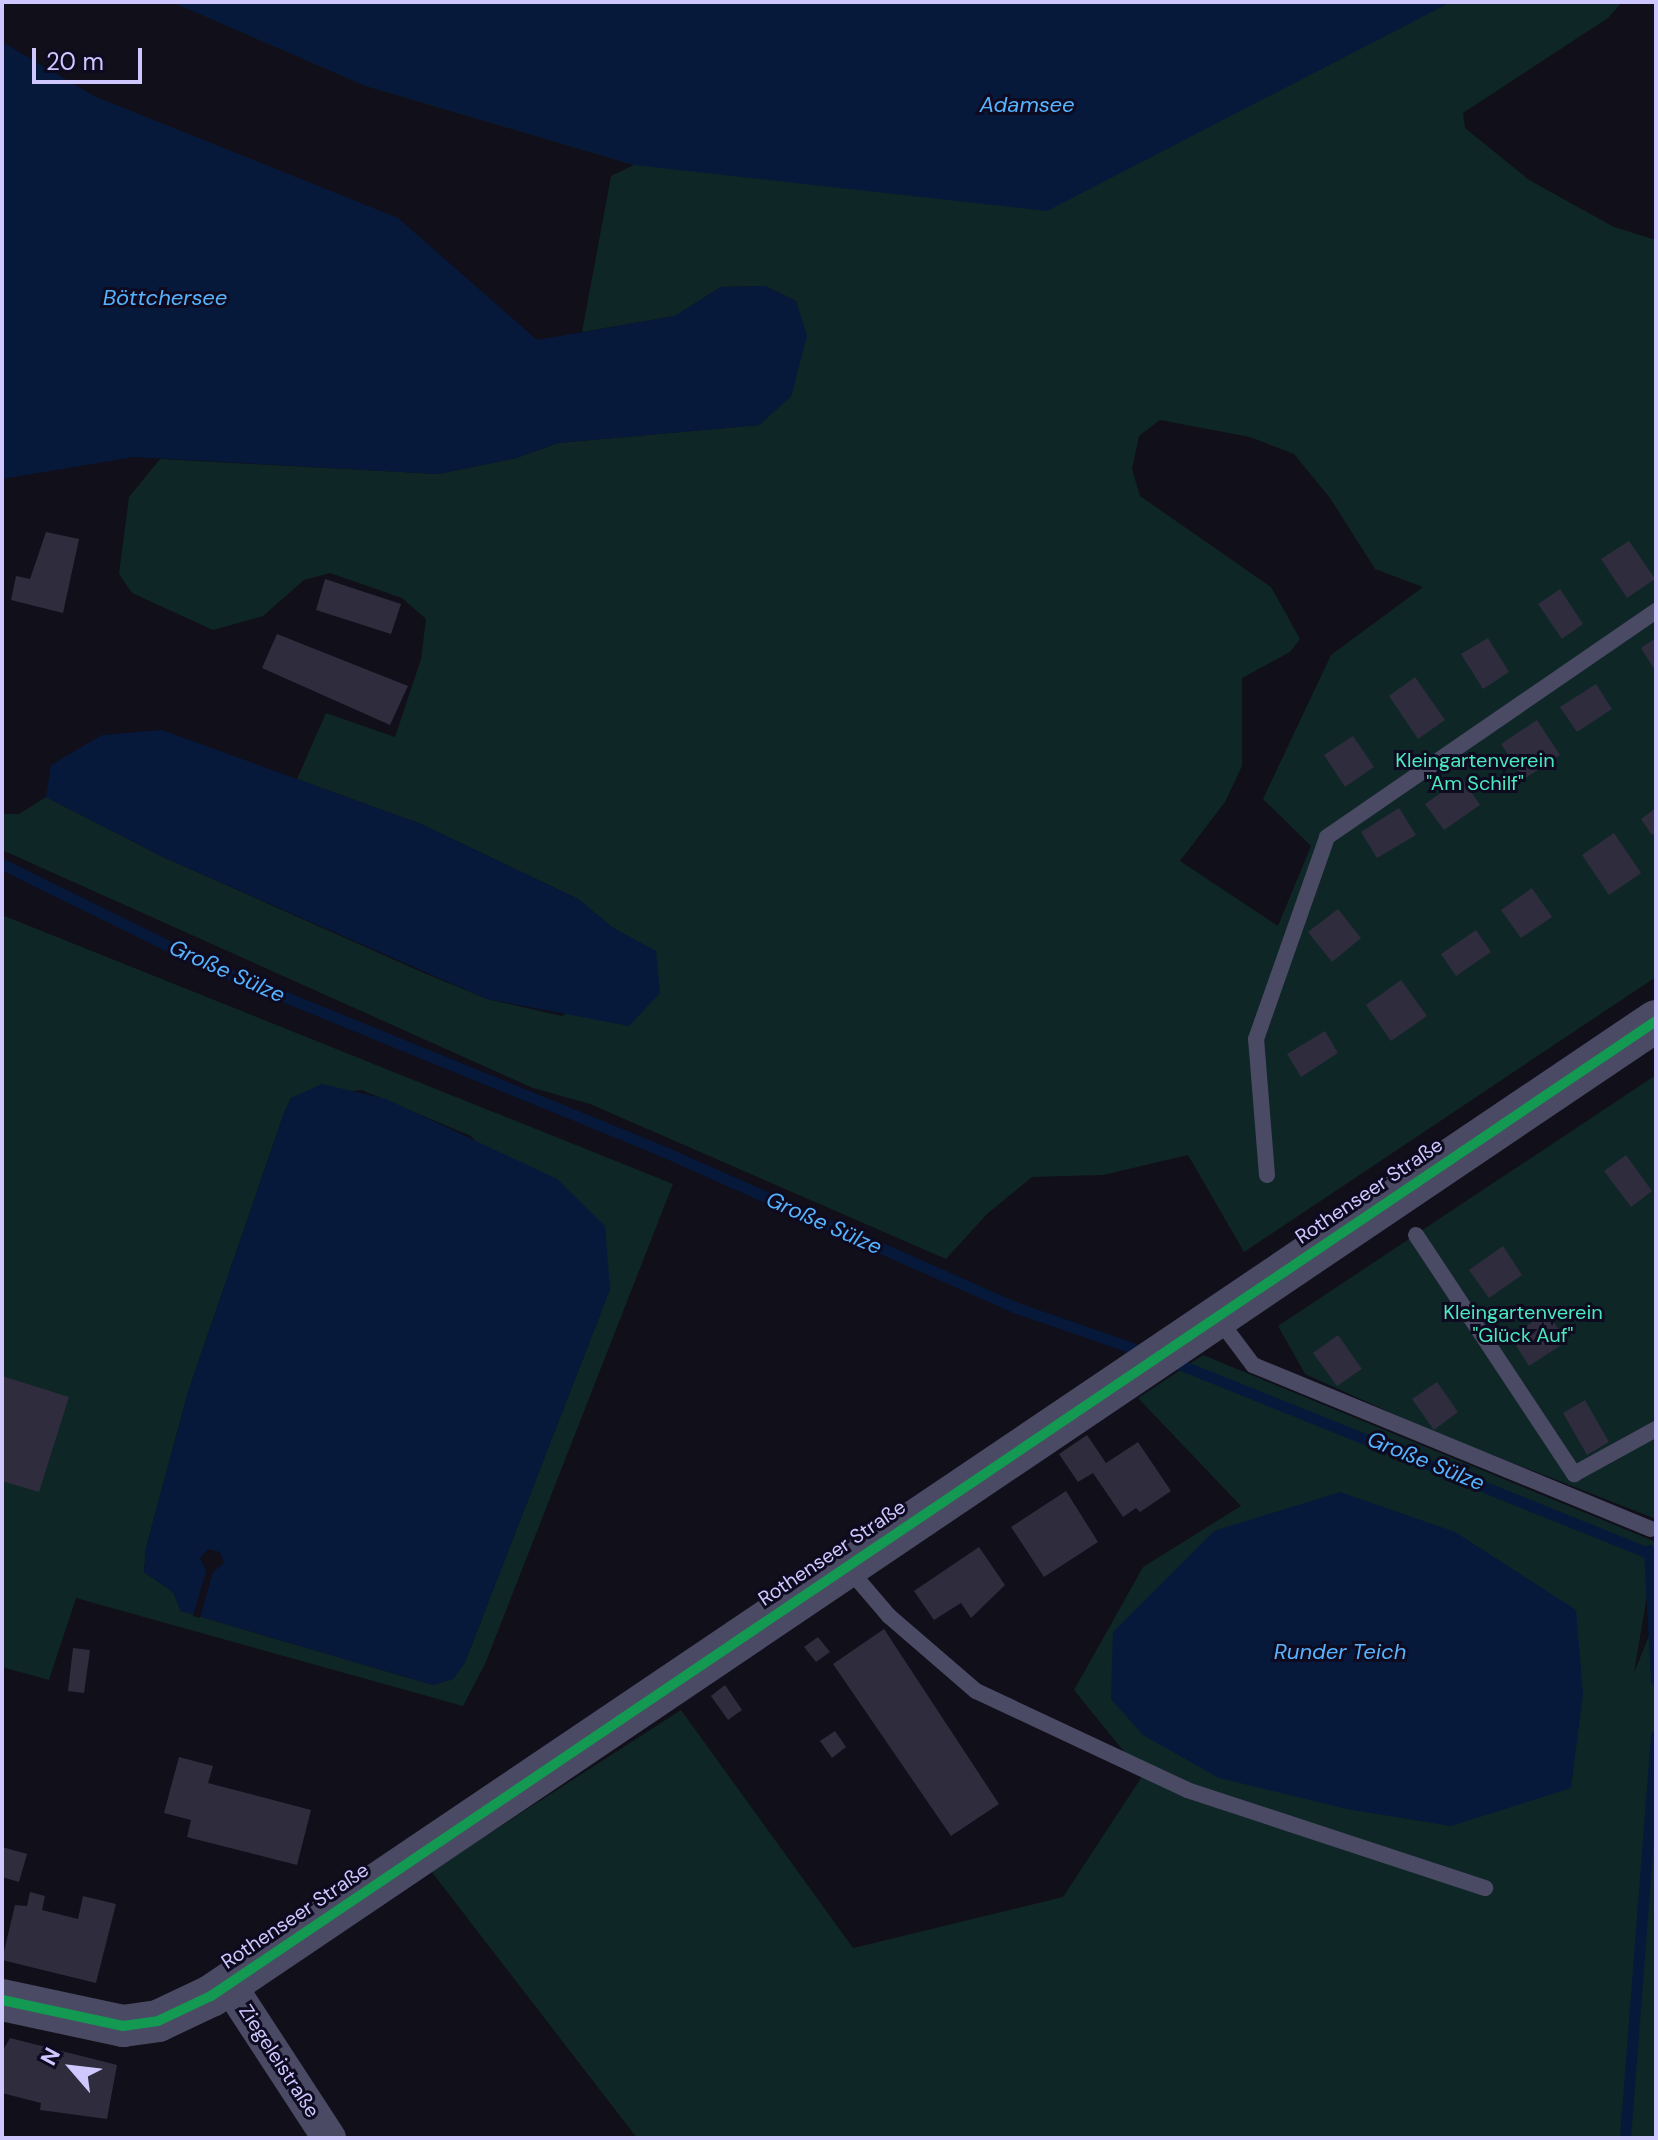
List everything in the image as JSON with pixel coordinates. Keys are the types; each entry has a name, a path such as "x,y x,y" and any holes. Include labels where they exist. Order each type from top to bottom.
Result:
{"street":[{"name":"Rothenseer Straße","path":"2,2000 123,2026 173,2015 228,1983 1656,1021"},
{"name":"Ziegeleistraße","path":"228,1983 329,2138"}],"lane":[{"path":"1267,1175 1256,1039 1327,837 1656,611"},
{"path":"1416,1235 1574,1474 1656,1429"},
{"path":"1216,1315 1253,1365 1650,1529"},
{"path":"846,1566 889,1616 976,1691 1187,1790 1485,1888"}],"green space":[{"name":"Kleingartenverein \"Am Schilf\"","path":"172,2 1622,2 1608,18 1463,113 1465,128 1529,180 1614,227 1656,240 1656,977 1244,1252 1188,1155 1103,1175 1032,1177 987,1214 946,1259 590,1104 533,1088 2,850 2,814 19,814 46,797 163,857 417,970 487,999 562,1016 655,951 613,928 578,899 421,824 297,779 326,713 395,737 421,659 426,619 402,598 330,573 304,580 263,616 213,630 132,593 119,574 129,497 160,459 438,474 516,458 558,443 759,425 791,396 806,336 796,301 765,286 721,287 675,316 582,332 611,176 634,165 366,86","holes":["1160,420 1250,437 1294,454 1330,498 1375,569 1423,587 1331,655 1263,799 1311,846 1278,926 1180,861 1225,802 1242,766 1242,678 1290,652 1300,639 1271,587 1140,496 1132,469 1139,436"]},
{"path":"2,915 673,1184 485,1664 463,1706 76,1598 49,1680 2,1667","holes":["362,1090 471,1136 610,1289 465,1662 453,1679 433,1685 181,1611 173,1592 144,1572 146,1548 188,1392 291,1098"]},
{"name":"Kleingartenverein \"Glück Auf\"","path":"1656,1075 1656,1519 1431,1431 1305,1374 1278,1326"},
{"path":"1203,1355 1656,1542 1634,1673 1656,1618 1656,2138 637,2138 431,1871 681,1710 853,1948 1063,1897 1143,1775 1074,1690 1143,1567 1241,1506 1138,1398"}],"water":[{"name":"Adamsee","path":"172,2 1451,2 1047,211 635,165 366,86"},
{"name":"Böttchersee","path":"2,42 96,97 398,218 537,340 675,316 721,287 765,286 796,301 807,336 791,396 759,425 558,443 516,458 438,474 134,457 2,479"},
{"path":"162,730 421,824 578,899 613,928 656,951 660,993 629,1026 487,999 163,857 46,797 51,765 102,735"},
{"path":"322,1084 386,1099 557,1179 605,1226 610,1289 465,1662 453,1679 433,1685 181,1611 173,1592 144,1572 146,1548 188,1392 284,1113 291,1098"},
{"name":"Runder Teich","path":"1340,1492 1455,1532 1576,1610 1583,1694 1571,1788 1451,1826 1347,1809 1219,1778 1143,1735 1111,1699 1113,1632 1214,1531"}],"pier":[{"path":"208,1549 220,1552 224,1563 213,1572 200,1618 193,1616 206,1571 200,1558"}],"building":[{"path":"46,532 79,539 63,613 11,600 16,576 30,579"},
{"path":"1629,541 1655,579 1627,598 1601,559"},
{"path":"325,579 401,604 391,634 316,610"},
{"path":"1560,589 1583,624 1562,639 1538,604"},
{"path":"277,634 408,686 390,725 262,668"},
{"path":"1488,638 1509,672 1483,689 1461,654"},
{"path":"1656,638 1656,672 1641,648"},
{"path":"1415,677 1445,720 1418,739 1389,696"},
{"path":"1596,684 1612,709 1577,732 1560,707"},
{"path":"1537,720 1560,755 1524,779 1501,744"},
{"path":"1353,736 1374,767 1345,787 1324,755"},
{"path":"1462,778 1480,805 1444,830 1425,804"},
{"path":"1399,808 1416,835 1377,858 1361,832"},
{"path":"1656,808 1656,832 1652,835 1641,819"},
{"path":"1614,833 1641,873 1609,895 1582,855"},
{"path":"1532,888 1552,917 1521,938 1501,910"},
{"path":"1338,909 1361,938 1332,962 1308,932"},
{"path":"1476,930 1491,952 1456,976 1441,954"},
{"path":"1401,980 1427,1016 1391,1041 1366,1005"},
{"path":"1325,1031 1338,1053 1301,1077 1287,1054"},
{"path":"1626,1155 1652,1191 1631,1207 1604,1171"},
{"path":"1503,1246 1522,1275 1489,1298 1469,1270"},
{"path":"1548,1312 1566,1342 1529,1366 1510,1336"},
{"path":"1338,1335 1362,1369 1337,1386 1313,1353"},
{"path":"2,1376 69,1397 39,1492 2,1481"},
{"path":"1437,1382 1458,1412 1434,1430 1412,1399"},
{"path":"1585,1400 1609,1442 1587,1455 1563,1413"},
{"path":"1087,1435 1106,1463 1138,1442 1171,1491 1140,1512 1136,1508 1123,1517 1093,1473 1078,1482 1059,1454"},
{"path":"1066,1491 1098,1542 1044,1577 1011,1527"},
{"path":"979,1547 1005,1585 971,1618 961,1603 934,1620 914,1591"},
{"path":"884,1629 999,1804 951,1836 833,1664"},
{"path":"818,1637 830,1652 816,1662 804,1647"},
{"path":"73,1648 90,1650 84,1693 68,1691"},
{"path":"725,1685 742,1710 728,1720 711,1696"},
{"path":"835,1731 846,1747 832,1758 820,1741"},
{"path":"179,1757 213,1766 208,1783 311,1810 297,1865 187,1837 191,1820 164,1813"},
{"path":"2,1847 27,1854 19,1882 2,1877"},
{"path":"30,1892 45,1896 42,1910 78,1919 83,1896 116,1904 96,1983 2,1960 15,1905 27,1906"},
{"path":"10,2038 117,2065 107,2119 40,2110 41,2103 2,2093 2,2052"}],"waterway":[{"name":"Große Sülze","path":"2,864 207,965 660,1150 1014,1307 1147,1353"},
{"name":"Große Sülze","path":"1171,1361 1656,1556"},
{"path":"1649,1550 1656,1681"},
{"path":"1625,2138 1656,1735"}],"cycle path":[{"path":"2,2000 123,2026 158,2021 211,1996 1656,1021"}]}
